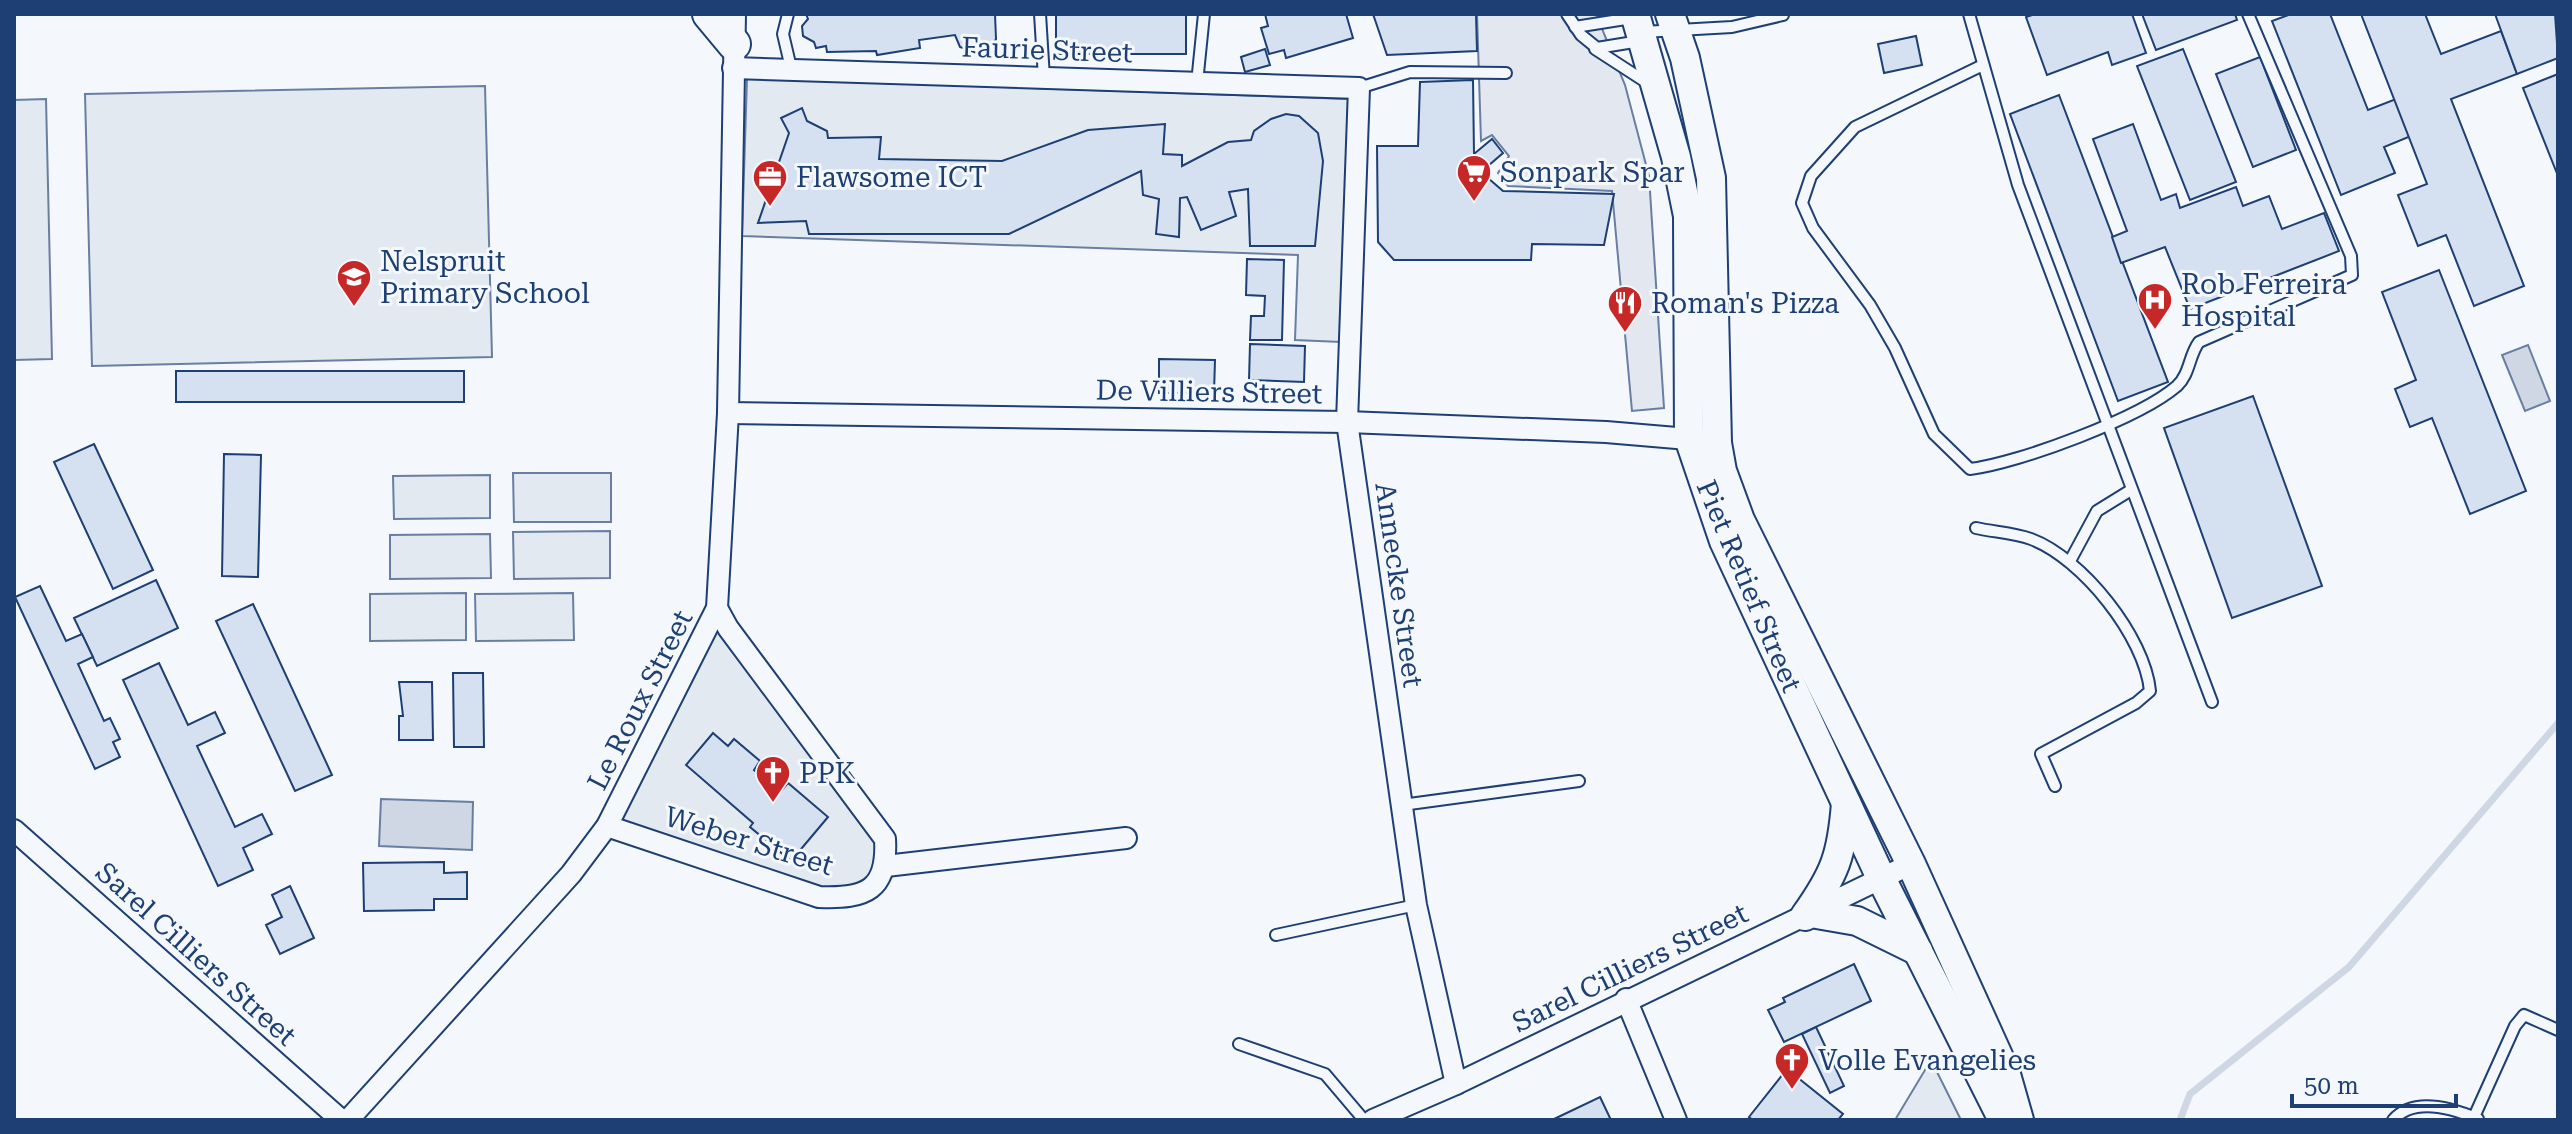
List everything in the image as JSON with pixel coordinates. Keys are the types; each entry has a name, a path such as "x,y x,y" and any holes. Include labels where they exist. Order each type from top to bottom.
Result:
{"street":[{"name":"Piet Retief Street","path":"1672,21 1691,83 1711,178 1717,443 1722,471 1740,520 1911,864 2005,1071 2019,1120"},
{"name":"Piet Retief Street","path":"1639,26 1688,216 1689,438 1724,541 1882,880 2003,1120"},
{"name":"Faurie Street","path":"731,29 791,68 1359,88"},
{"name":"Le Roux Street","path":"348,1120 571,874 607,826 717,608 728,413 731,29"},
{"name":"Annecke Street","path":"1359,88 1347,422 1416,905 1456,1084"},
{"name":"De Villiers Street","path":"728,413 1347,422 1689,438 1717,443"},
{"path":"717,608 728,628 885,839 886,866 1126,838"},
{"path":"1846,802 1844,830 1833,875 1808,915 1857,921 1918,951"},
{"name":"Weber Street","path":"607,826 819,897 851,898 872,886 886,866"},
{"name":"Sarel Cilliers Street","path":"14,830 341,1120"},
{"name":"Sarel Cilliers Street","path":"1373,1120 1456,1084 1626,999 1911,864"},
{"path":"1626,999 1676,1120"}],"lane":[{"path":"788,14 783,34 791,68"},
{"path":"1040,14 1044,78"},
{"path":"1197,83 1204,14"},
{"path":"1567,14 1589,45 1657,89"},
{"path":"1969,14 2018,185 2212,702"},
{"path":"1983,65 1855,127 1811,176 1802,203 1813,228 1870,305 1895,348 1934,434 1970,469 1998,465 2106,426 2176,387 2186,376 2199,342 2352,275 2351,256 2248,14"},
{"path":"1575,27 1639,26 1672,21 1732,27 1783,15"},
{"path":"1589,45 1606,48 1639,26"},
{"path":"1359,88 1410,72 1506,73"},
{"path":"2070,561 2097,511 2131,490"},
{"path":"1976,528 2031,539 2070,561 2129,631 2150,691 2136,703 2041,754 2055,786"},
{"path":"1402,805 1579,781"},
{"path":"1276,935 1416,905"},
{"path":"2393,1120 2400,1112 2422,1104 2477,1118 2515,1026 2524,1015 2558,1030"},
{"path":"1239,1044 1325,1074 1364,1120"}],"shaded area":[{"path":"1477,14 1596,14 1625,85 1649,176 1664,408 1632,411 1612,191 1508,186 1498,173 1509,156 1492,135 1481,141"},
{"path":"747,78 1348,99 1341,342 1295,340 1298,255 742,236"},
{"path":"485,86 492,357 92,366 85,94"},
{"path":"46,99 52,359 14,360 14,100"},
{"path":"2528,345 2550,401 2525,411 2502,355"},
{"path":"513,473 611,473 611,522 514,522"},
{"path":"490,475 490,518 394,519 393,476"},
{"path":"610,531 610,578 514,579 513,532"},
{"path":"490,534 491,578 390,579 390,535"},
{"path":"466,593 466,640 370,641 370,594"},
{"path":"573,593 574,640 476,641 475,594"},
{"path":"717,608 885,839 884,868 851,898 607,826"},
{"path":"381,799 473,802 472,850 379,846"},
{"path":"1931,1060 1961,1120 1895,1120"}],"building":[{"path":"806,14 995,14 996,39 993,45 979,54 960,47 955,35 919,40 920,48 877,55 876,51 827,52 826,46 816,48 814,42 803,36 802,26 808,19"},
{"path":"1056,14 1186,14 1186,54 1056,54"},
{"path":"1265,14 1346,14 1353,38 1286,58 1284,50 1269,54 1261,28 1268,26"},
{"path":"1373,14 1476,14 1477,51 1387,55"},
{"path":"2035,14 2132,14 2146,53 2112,65 2108,52 2047,75 2026,17"},
{"path":"2142,14 2235,14 2237,20 2156,50"},
{"path":"2291,14 2330,14 2368,110 2396,99 2411,136 2384,147 2395,173 2341,195 2272,21"},
{"path":"2361,14 2425,14 2441,54 2501,31 2517,74 2451,99 2524,286 2474,306 2446,235 2418,246 2398,195 2427,184"},
{"path":"2495,14 2555,14 2558,58 2517,74"},
{"path":"1916,36 1922,65 1884,73 1878,44"},
{"path":"1265,49 1270,65 1245,72 1241,57"},
{"path":"2183,49 2236,182 2190,200 2137,66"},
{"path":"2260,57 2296,150 2253,167 2216,74"},
{"path":"2558,74 2558,176 2523,88"},
{"path":"1473,80 1474,154 1492,139 1503,153 1481,172 1503,191 1614,194 1604,245 1532,244 1531,260 1394,260 1378,242 1377,146 1418,146 1420,82"},
{"path":"2059,95 2168,382 2118,401 2010,114"},
{"path":"802,108 807,121 827,131 828,138 881,137 879,159 1002,161 1088,130 1165,124 1163,154 1182,155 1182,166 1228,142 1251,140 1254,131 1271,119 1286,114 1299,116 1318,133 1323,161 1315,246 1250,246 1248,189 1229,192 1236,216 1201,230 1187,197 1180,198 1179,237 1156,234 1159,199 1143,195 1141,171 1009,234 809,234 806,221 758,223 789,133 781,118"},
{"path":"2133,124 2161,200 2176,194 2180,208 2236,187 2243,206 2269,196 2282,229 2324,213 2339,251 2190,309 2165,247 2121,263 2112,237 2127,231 2093,139"},
{"path":"1247,259 1284,260 1282,340 1250,340 1251,316 1264,316 1265,296 1246,295"},
{"path":"2439,270 2526,491 2470,514 2432,418 2410,427 2395,389 2416,380 2382,292"},
{"path":"1250,344 1305,346 1304,382 1249,380"},
{"path":"1159,359 1215,360 1214,393 1159,393"},
{"path":"176,371 464,371 464,402 176,402"},
{"path":"2253,396 2322,586 2232,618 2164,428"},
{"path":"94,444 153,570 113,589 54,462"},
{"path":"224,454 261,455 258,577 222,576"},
{"path":"156,580 178,628 97,666 74,618"},
{"path":"40,586 66,641 82,634 93,657 78,664 104,721 110,718 120,739 113,742 120,757 95,769 15,597"},
{"path":"253,604 332,775 295,791 216,621"},
{"path":"159,663 188,725 215,712 225,733 197,746 235,827 262,814 272,834 243,848 253,870 218,886 123,680"},
{"path":"453,673 483,673 484,747 454,747"},
{"path":"399,682 432,682 433,740 399,740 399,716 403,716"},
{"name":"PPK","path":"713,733 728,746 734,739 760,761 754,770 780,792 788,783 828,817 791,861 750,827 753,823 686,765"},
{"path":"444,862 444,873 467,872 467,899 434,899 434,910 364,911 363,863"},
{"path":"290,886 314,938 280,954 266,925 282,917 272,895"},
{"path":"1854,964 1871,1001 1784,1042 1768,1010 1785,1002 1783,998"},
{"path":"1816,1027 1844,1086 1830,1093 1802,1034"},
{"name":"Volle Evangelies","path":"1787,1069 1843,1114 1838,1120 1753,1120 1749,1117"},
{"path":"1600,1097 1611,1120 1552,1120"}],"waterway":[{"path":"2180,1120 2190,1094 2349,967 2558,723"}],"place":[{"name":"Sonpark Spar","path":"1474,203"},
{"name":"Flawsome ICT","path":"770,208"},
{"name":"Nelspruit Primary School","path":"354,308"},
{"name":"Rob Ferreira Hospital","path":"2155,331"},
{"name":"Roman's Pizza","path":"1625,334"},
{"name":"PPK","path":"773,804"},
{"name":"Volle Evangelies","path":"1792,1091"}]}
